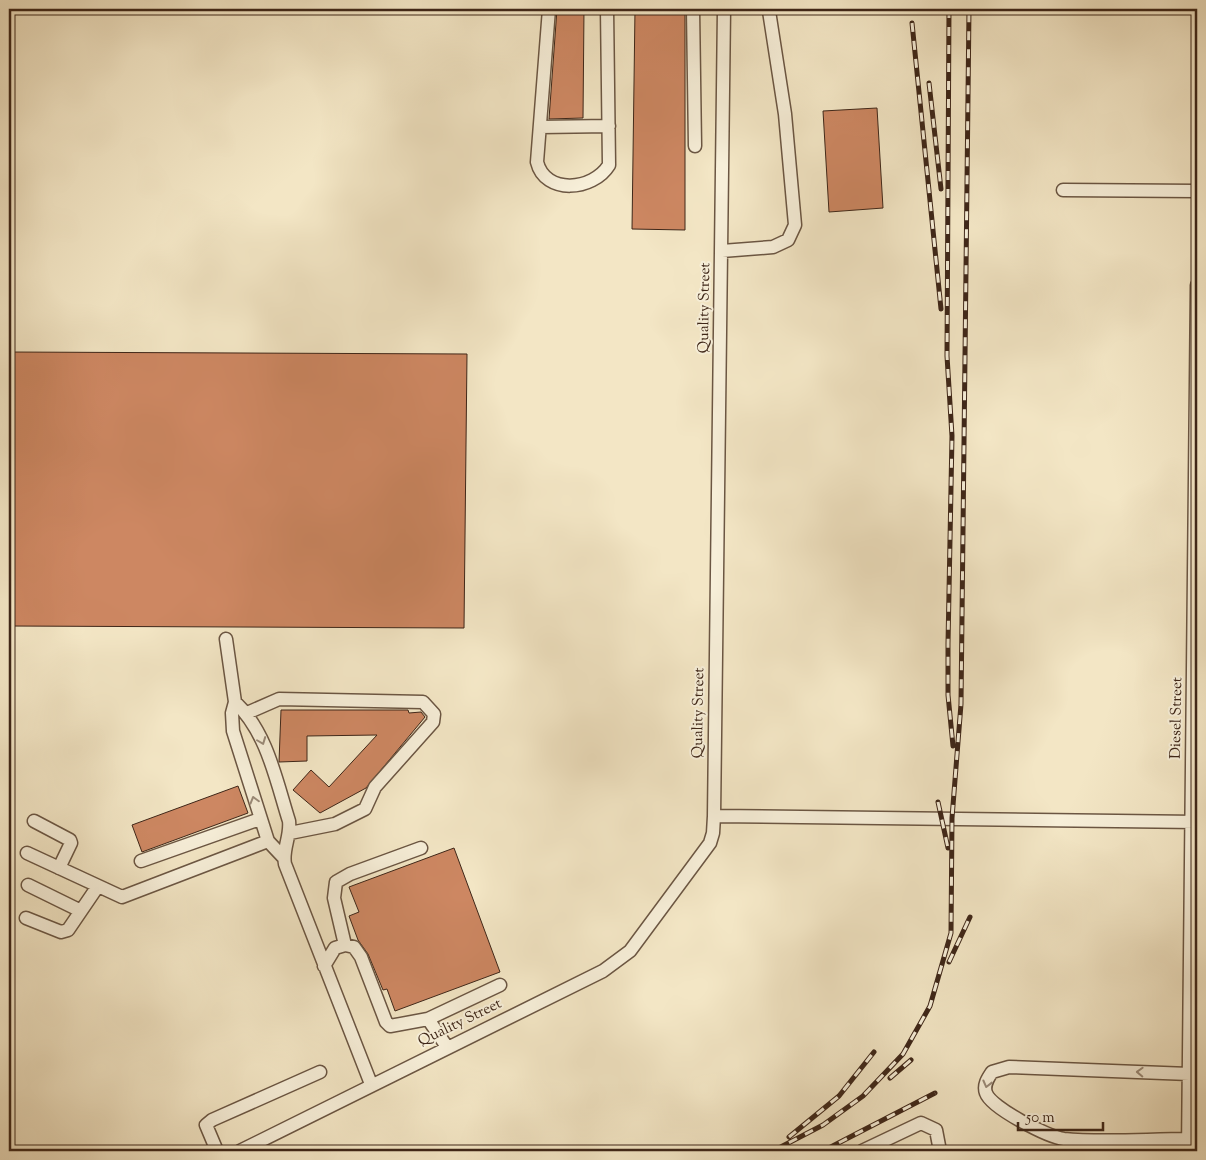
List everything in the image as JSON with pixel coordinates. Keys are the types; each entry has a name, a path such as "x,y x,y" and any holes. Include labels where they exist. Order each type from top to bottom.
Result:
{"street":[{"path":"549,9 537,153 542,175 558,183 575,186 593,181 609,165 607,9"},
{"path":"693,9 694,146"},
{"name":"Quality Street","path":"240,1151 371,1084 603,971 630,951 710,843 714,832 724,9"},
{"path":"722,251 773,247 788,240 795,225 785,114 769,11"},
{"path":"540,127 609,126"},
{"path":"1063,190 1197,191"},
{"name":"Diesel Street","path":"1188,1145 1194,822 1197,285"},
{"path":"226,639 235,702 232,713 233,731 260,819 268,841 284,858 371,1084"},
{"path":"247,713 278,699 423,702 434,714 433,722 375,788 365,809 335,824 290,833"},
{"path":"235,702 256,725 289,822 290,833 284,858"},
{"path":"714,816 1194,822"},
{"path":"141,861 260,819"},
{"path":"34,821 70,840 71,843 59,868"},
{"path":"27,853 122,897 268,841"},
{"path":"345,945 334,898 336,882 350,874 421,848"},
{"path":"28,885 81,912"},
{"path":"26,918 61,932 68,930 98,886"},
{"path":"324,966 335,948 345,945 354,947 360,957 386,1022 390,1026 428,1019 500,986"},
{"path":"428,1019 447,1048"},
{"path":"1188,1145 1057,1138 1005,1112 993,1104 985,1092 986,1082 992,1072 1009,1067 1189,1074"},
{"path":"217,1151 206,1125 212,1120 320,1072"},
{"path":"862,1151 921,1123 936,1130 940,1151"}],"building":[{"path":"557,9 584,9 583,118 549,119"},
{"path":"635,9 685,9 685,230 632,229"},
{"path":"877,108 883,208 829,212 823,111"},
{"path":"9,352 467,354 464,628 9,626"},
{"path":"281,710 408,710 409,713 421,712 425,717 366,788 320,813 293,790 311,770 329,787 377,735 307,736 307,761 279,762"},
{"path":"238,786 248,813 142,852 132,825"},
{"path":"454,848 500,972 395,1011 387,989 383,990 368,954 358,940 349,916 359,912 349,887"}],"railway":[{"path":"949,9 947,356 952,436 948,695 953,746"},
{"path":"773,1151 823,1125 863,1096 903,1054 930,1006 951,933 952,818 961,704 969,9"},
{"path":"912,23 941,309"},
{"path":"929,83 941,189"},
{"path":"938,802 948,848"},
{"path":"949,962 970,917"},
{"path":"789,1137 839,1096 874,1052"},
{"path":"890,1078 911,1060"},
{"path":"823,1151 935,1093"}]}
